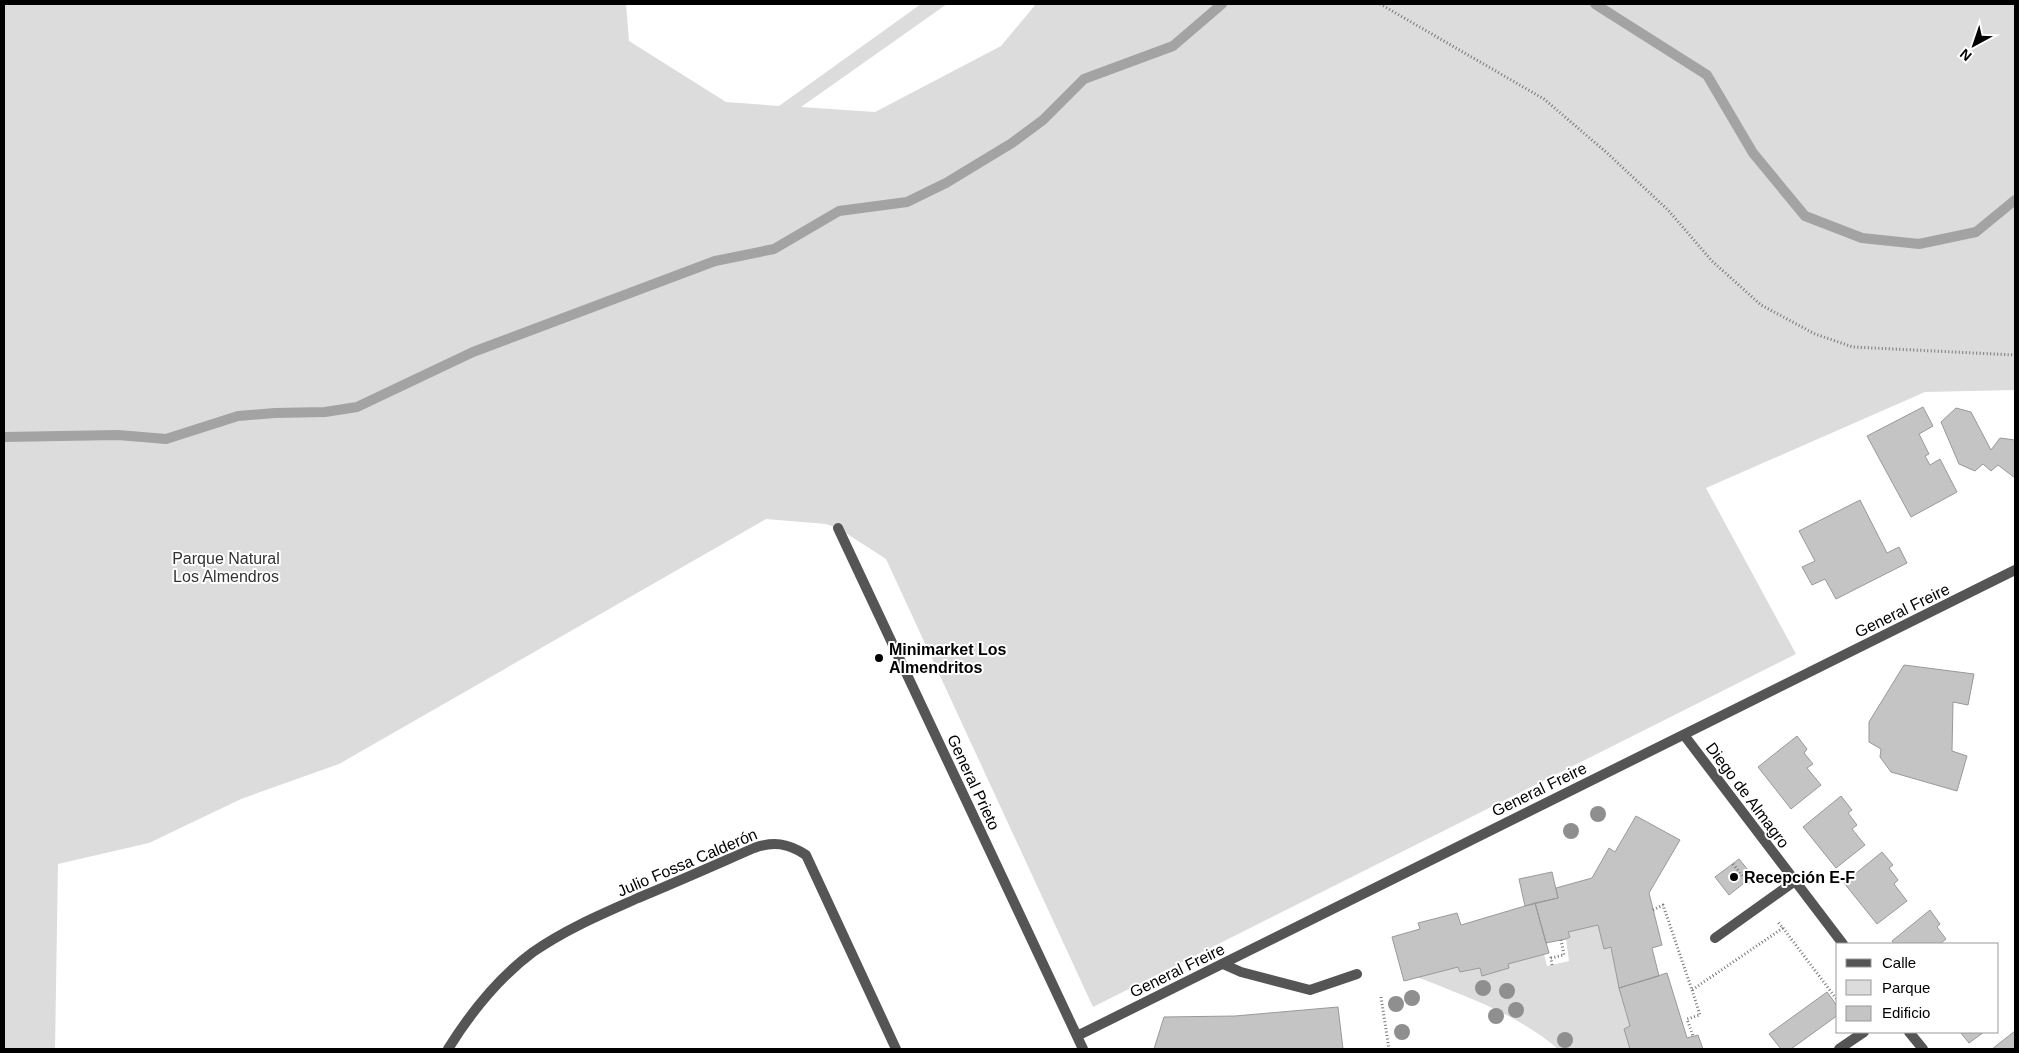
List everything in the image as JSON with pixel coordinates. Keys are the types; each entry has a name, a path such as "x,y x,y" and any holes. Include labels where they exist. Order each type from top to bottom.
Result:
{"street":[{"name":"General Prieto","path":"838,528 1083,1049"},
{"name":"General Freire","path":"1077,1036 2015,570"},
{"name":"Diego de Almagro","path":"1684,735 1842,943"},
{"name":"Julio Fossa Calderón","path":"448,1049 487,994 532,953 558,936 585,921 736,856 772,843 785,844 806,854 896,1049"},
{"path":"1715,938 1795,881"},
{"path":"1223,964 1241,972 1310,990 1357,974"},
{"path":"1840,1049 1863,1033"},
{"path":"1910,1033 1923,1049"}],"path":[{"path":"1380,4 1544,99 1606,152 1668,210 1712,261 1761,305 1815,334 1853,347 2015,355"},
{"path":"1783,928 1836,998"},
{"path":"1552,965 1551,958 1564,955 1561,940"},
{"path":"1692,990 1700,1015 1688,1019 1693,1036"},
{"path":"1381,997 1389,1049"}],"green space":[{"name":"Parque Natural Los Almendros","path":"4,4 626,4 629,41 726,102 779,106 921,4 947,4 801,107 875,112 1001,46 1036,4 2015,4 2015,390 1925,392 1706,488 1796,654 1093,1007 886,559 838,528 826,524 766,519 339,764 241,799 149,843 58,864 55,1049 4,1049"},
{"path":"1598,925 1611,947 1619,988 1630,1026 1624,1029 1630,1049 1558,1049 1509,1016 1473,999 1417,977 1458,967 1461,972 1480,968 1482,976 1509,968 1508,964 1544,954 1547,966 1569,961 1566,939 1570,937 1568,932"}],"building":[{"path":"1923,407 1933,426 1919,434 1929,454 1925,456 1930,465 1940,459 1957,492 1911,517 1867,436"},
{"path":"1956,408 1971,412 1991,450 2000,438 2015,440 2015,478 1998,465 1991,471 1983,464 1975,471 1959,464 1941,422"},
{"path":"1860,500 1887,553 1899,547 1907,563 1836,599 1825,579 1812,585 1802,567 1815,561 1799,531"},
{"path":"1904,665 1974,674 1968,705 1953,702 1952,751 1967,756 1957,791 1891,772 1880,757 1881,749 1869,742 1869,722"},
{"path":"1797,736 1807,749 1804,753 1813,764 1807,768 1821,785 1791,809 1758,767"},
{"path":"1841,796 1852,810 1848,813 1857,825 1852,829 1865,845 1836,868 1803,827"},
{"path":"1636,816 1680,840 1649,893 1662,945 1652,948 1659,976 1619,988 1611,947 1604,949 1598,925 1568,932 1570,937 1566,939 1546,943 1535,903 1558,898 1556,888 1592,878 1609,848 1615,852"},
{"path":"1882,852 1893,865 1889,868 1898,880 1894,884 1907,901 1877,924 1844,883"},
{"name":"Recepción E-F","path":"1739,859 1753,876 1729,895 1715,877"},
{"path":"1552,872 1558,898 1525,906 1519,879"},
{"path":"1535,903 1549,953 1508,964 1509,968 1482,976 1480,968 1460,972 1458,967 1404,981 1392,937 1420,929 1418,923 1457,913 1461,925"},
{"path":"1930,910 1940,924 1937,927 1946,939 1941,943 1893,943 1892,941"},
{"path":"1667,973 1687,1038 1698,1035 1703,1049 1630,1049 1624,1029 1630,1026 1619,988"},
{"path":"1827,992 1836,1004 1836,1016 1791,1049 1781,1049 1769,1034"},
{"path":"1338,1007 1343,1049 1154,1049 1164,1017 1235,1016"},
{"path":"2015,1031 2015,1049 1992,1049"},
{"path":"1961,1033 1983,1033 1969,1043"}],"waterway":[{"path":"4,437 118,435 166,439 238,416 325,412 357,407 473,352 715,261 774,249 839,211 907,202 946,183 1012,143 1043,120 1084,79 1173,46 1222,4"},
{"path":"1595,4 1707,75 1753,153 1805,216 1862,238 1919,244 1976,232 2015,200"}],"place":[{"name":"Minimarket Los Almendritos","path":"879,658"},
{"name":"Recepción E-F","path":"1734,877"}]}
